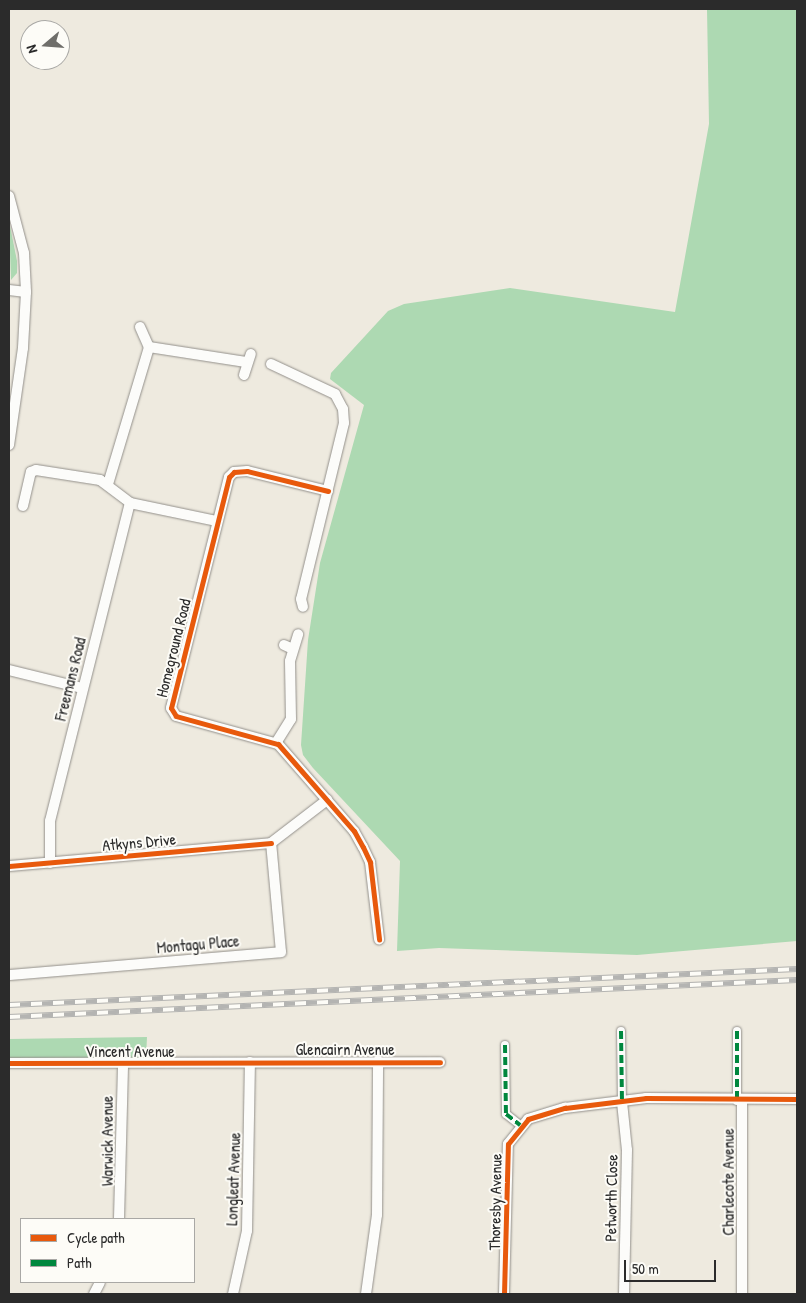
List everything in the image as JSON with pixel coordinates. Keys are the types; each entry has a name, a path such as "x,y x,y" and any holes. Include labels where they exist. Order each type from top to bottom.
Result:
{"street":[{"path":"9,196 24,254 26,292 9,445"},
{"path":"9,290 26,292"},
{"path":"108,484 149,347 140,327"},
{"path":"149,347 249,358 244,374"},
{"path":"271,364 336,394 343,408 344,424 301,599 304,607"},
{"path":"23,506 33,470 108,484 130,503 217,521"},
{"name":"Homeground Road","path":"276,743 173,713 225,483 234,472 240,471 328,491"},
{"name":"Freemans Road","path":"50,863 50,820 130,503"},
{"path":"298,634 288,647 291,719 276,743 354,831 370,862 380,939"},
{"path":"9,670 82,688"},
{"path":"271,843 327,800"},
{"name":"Atkyns Drive","path":"9,866 271,843"},
{"name":"Montagu Place","path":"9,975 281,952 271,843"},
{"path":"622,1031 622,1102"},
{"path":"737,1031 740,1101"},
{"path":"505,1045 506,1114 520,1126"},
{"name":"Glencairn Avenue","path":"366,1294 377,1215 378,1061"},
{"name":"Glencairn Avenue","path":"250,1062 440,1062"},
{"name":"Vincent Avenue","path":"9,1063 250,1062"},
{"name":"Longleat Avenue","path":"233,1294 248,1231 250,1062"},
{"name":"Warwick Avenue","path":"118,1218 122,1198 123,1063"},
{"name":"Thoresby Avenue","path":"504,1294 508,1144 520,1126 539,1113 646,1098 740,1101 797,1099"},
{"name":"Charlecote Avenue","path":"740,1101 742,1294"},
{"name":"Petworth Close","path":"622,1102 628,1150 624,1294"}],"green space":[{"path":"707,9 797,9 797,941 637,955 439,948 397,951 400,861 313,768 303,755 301,745 308,640 320,563 364,405 330,379 331,373 388,311 404,304 510,288 675,312 709,124"},
{"path":"9,221 17,261 17,273 11,280"},
{"path":"147,1037 146,1058 9,1060 9,1039"}],"railway":[{"path":"9,1005 797,969"},
{"path":"9,1017 797,980"}],"marked path":[{"path":"621,1031 622,1102"},
{"path":"737,1031 737,1101"},
{"path":"505,1045 506,1114 520,1125"}],"cycle path":[{"path":"328,491 247,471 234,472 229,477 171,708 176,716 278,744 354,831 363,847 370,862 379,939"},
{"path":"9,866 271,843"},
{"path":"9,1063 440,1062"},
{"path":"504,1294 508,1144 528,1119 565,1108 646,1098 797,1099"}]}
